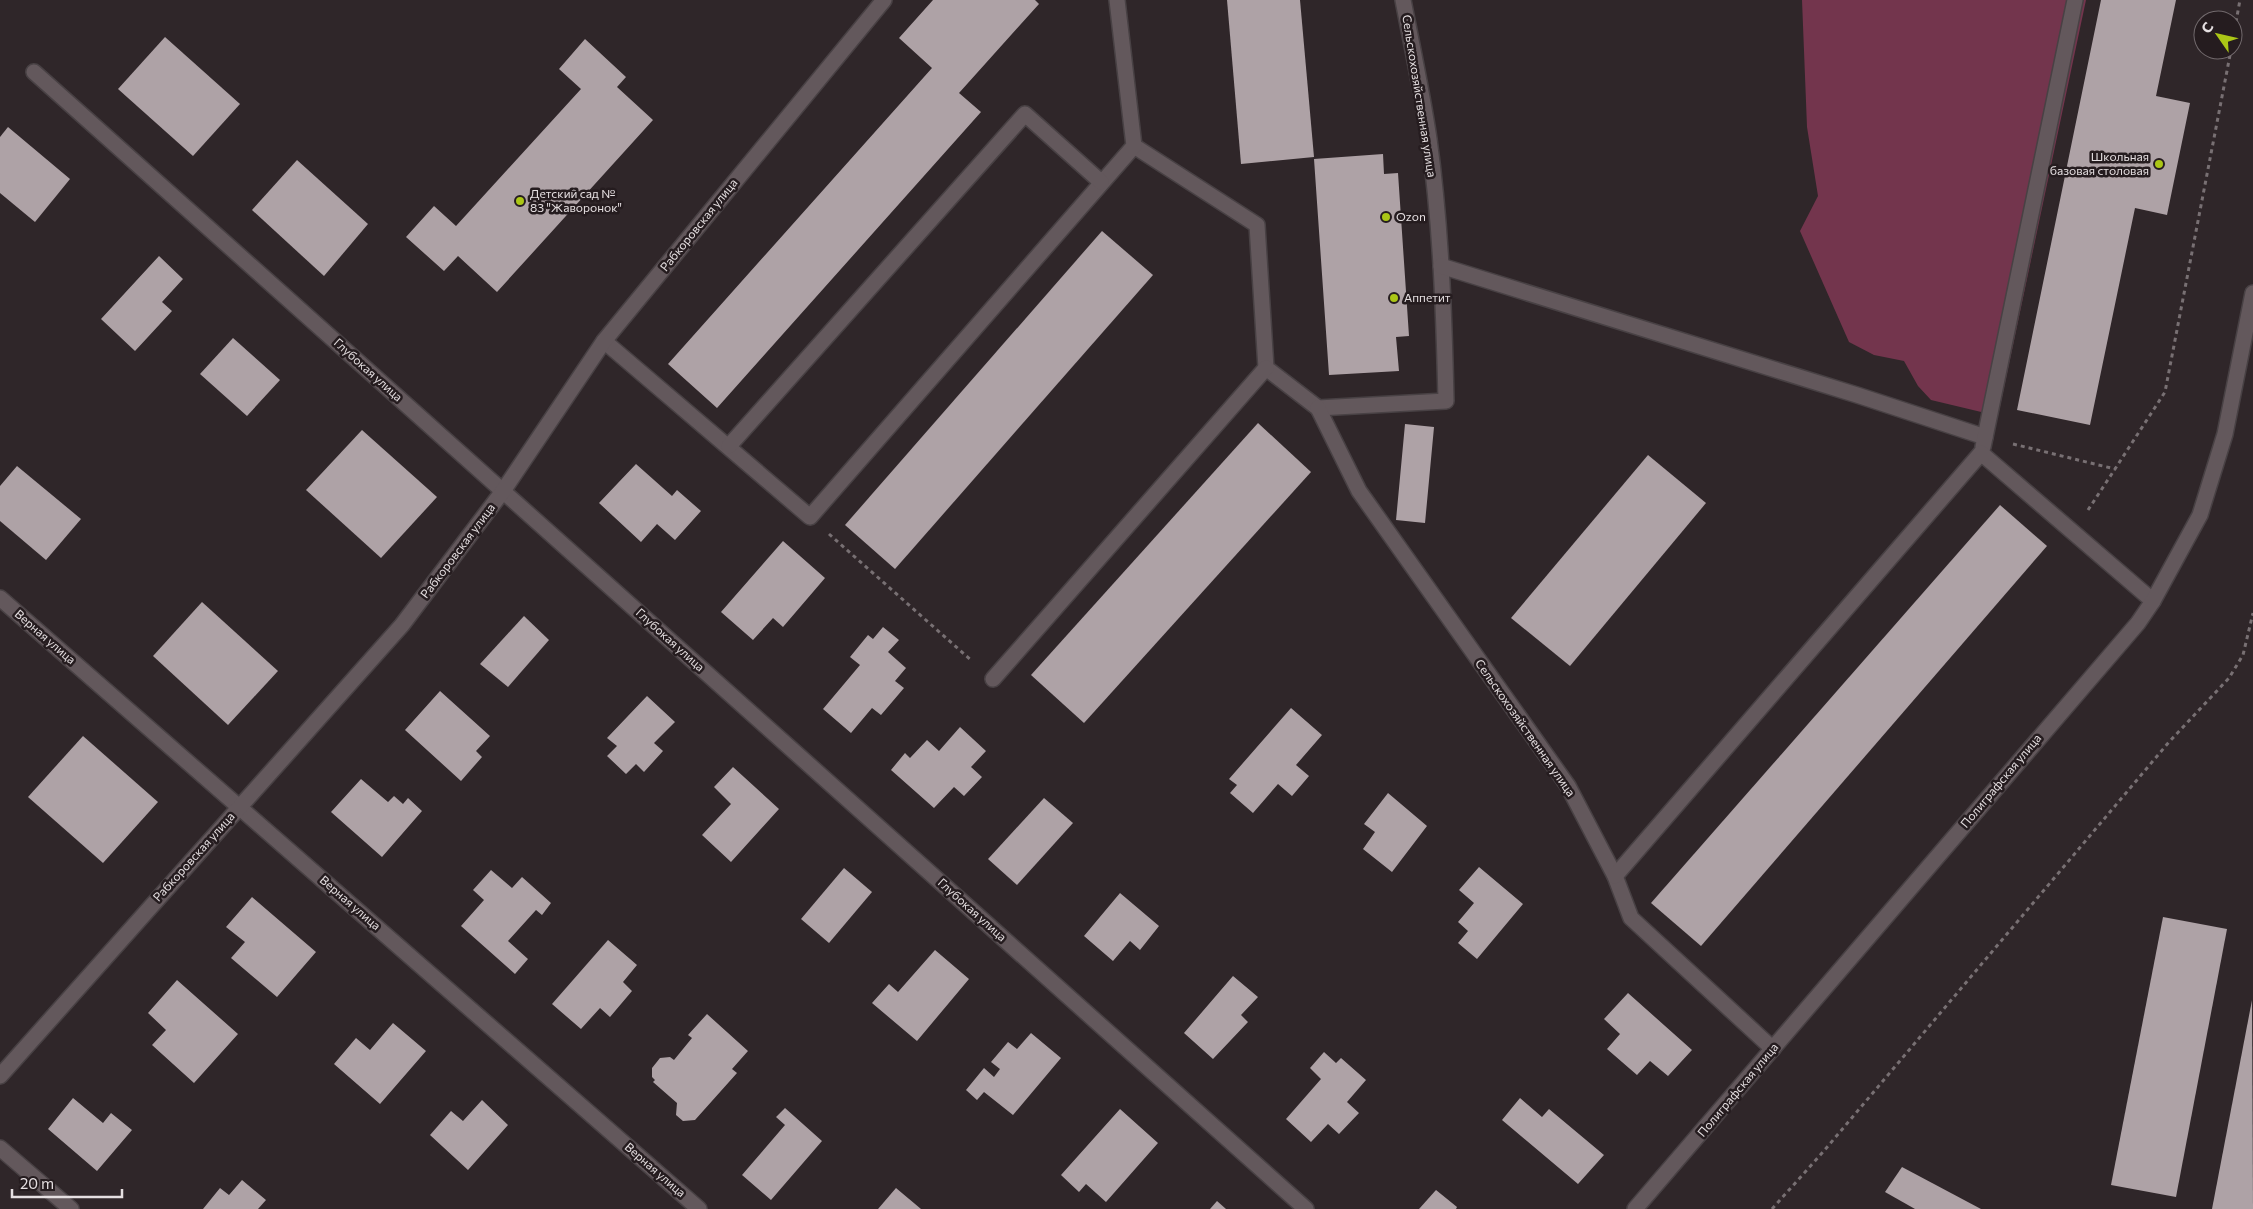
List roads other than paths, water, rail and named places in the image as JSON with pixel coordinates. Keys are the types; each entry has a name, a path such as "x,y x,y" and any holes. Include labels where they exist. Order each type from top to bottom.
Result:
{"street":[{"name":"Рабкоровская улица","path":"0,1076 402,625 503,491 604,341 884,0"},
{"path":"1117,0 1134,146"},
{"name":"Сельскохозяйственная улица","path":"1403,0 1429,137 1441,266 1446,401 1318,408 1359,491 1568,786 1615,876 1631,918 1773,1049"},
{"path":"1615,876 1981,453 2075,0"},
{"name":"Глубокая улица","path":"34,72 1306,1209"},
{"path":"729,446 1025,114 1100,182"},
{"path":"604,341 729,446 810,518 1100,182 1134,146"},
{"path":"993,679 1266,368 1257,225 1134,146"},
{"path":"1441,266 1857,395 1985,437"},
{"name":"Полиграфская улица","path":"1636,1209 2138,623 2153,601 2200,516 2225,434 2253,293"},
{"path":"1266,368 1318,408"},
{"path":"1981,453 2153,601"},
{"name":"Верная улица","path":"0,598 699,1209"},
{"path":"0,1148 71,1209"}],"place":[{"name":"Школьная базовая столовая","path":"2159,164"},
{"name":"Детский сад № 83 \"Жаворонок\"","path":"520,201"},
{"name":"Ozon","path":"1386,217"},
{"name":"Аппетит","path":"1394,298"}]}
